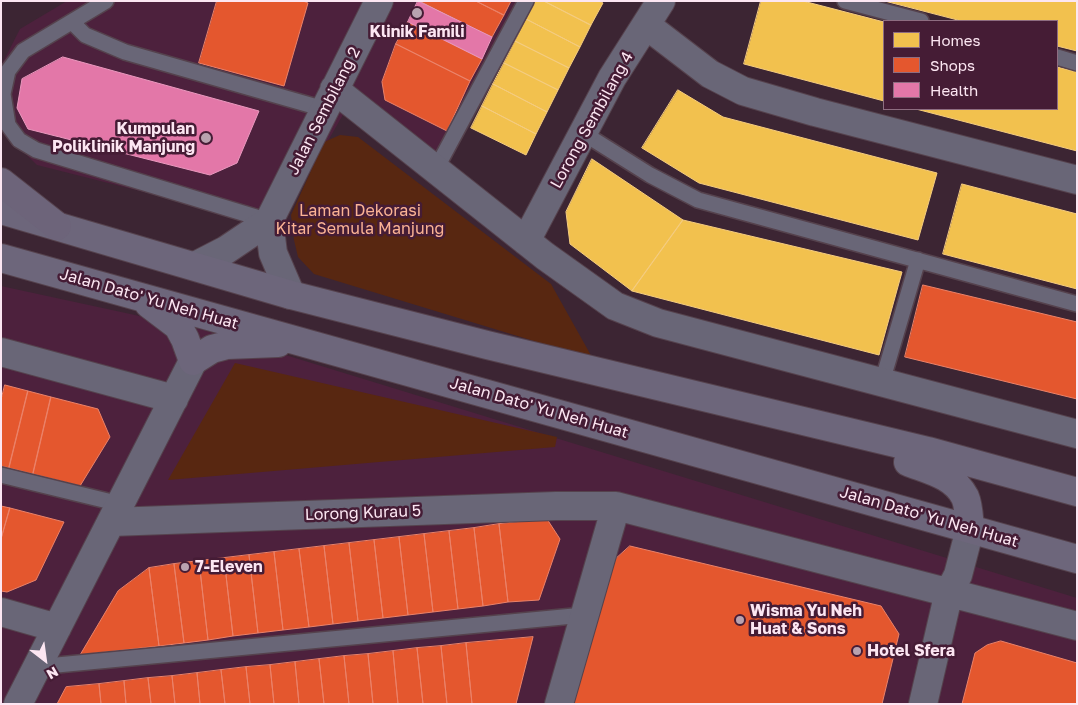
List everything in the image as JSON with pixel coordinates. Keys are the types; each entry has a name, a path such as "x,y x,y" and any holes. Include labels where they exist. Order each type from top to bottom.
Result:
{"main road":[{"path":"1,182 57,226"},
{"path":"1,210 291,294 487,345 928,451 1077,492"},
{"name":"Jalan Dato' Yu Neh Huat","path":"1,258 1077,559"},
{"path":"139,296 178,326 193,361 212,349 227,345 302,342"},
{"path":"804,422 942,475 957,486 965,498 970,529"}],"street":[{"name":"Jalan Sembilang 2","path":"195,266 226,250 269,221 378,1"},
{"name":"Lorong Sembilang 4","path":"526,240 612,78 661,1"},
{"path":"646,25 710,74 743,91 1077,180"},
{"path":"329,99 436,169 526,240 615,306 649,320 1077,434"},
{"path":"269,221 273,253 291,294"},
{"path":"1,352 174,399"},
{"path":"18,704 193,361"},
{"path":"559,704 616,506 1077,626"},
{"name":"Lorong Kurau 5","path":"115,513 616,506"},
{"path":"923,704 949,592 958,575 970,529"},
{"path":"1,612 57,628"}],"lane":[{"path":"106,1 23,51 8,71 3,94 8,125 19,140 36,150 269,221"},
{"path":"436,169 526,1"},
{"path":"845,1 917,20"},
{"path":"72,22 85,35 125,52 329,99"},
{"path":"1058,57 1077,62"},
{"path":"583,133 650,175 698,200 1077,304"},
{"path":"882,382 918,260"},
{"path":"1,475 115,513"},
{"path":"36,668 584,616"}],"shaded area":[{"path":"67,1 525,1 433,183 344,113 279,226 37,165 1,130 1,66 20,29"},
{"path":"1,286 204,330 1077,598 1077,704 1,704"}],"green space":[{"name":"Laman Dekorasi Kitar Semula Manjung","path":"340,135 358,137 551,284 593,359 314,274 298,257 291,215 324,142"},
{"path":"235,363 557,437 555,447 168,480"}],"building: Homes":[{"path":"535,1 544,1 591,25 580,47 526,19"},
{"path":"544,1 599,1 603,3 591,25"},
{"path":"761,1 803,1 883,22 883,101 744,64"},
{"path":"885,1 1077,1 1077,51 1058,46 1058,20 958,20"},
{"path":"526,19 580,47 569,68 515,41"},
{"path":"515,41 569,68 558,90 504,63"},
{"path":"504,63 558,90 547,112 493,84"},
{"path":"1058,67 1077,72 1077,151 920,110 1058,110"},
{"path":"493,84 547,112 536,134 482,106"},
{"path":"678,90 723,117 937,173 918,240 699,183 642,148"},
{"path":"482,106 536,134 526,155 471,128"},
{"path":"592,159 683,220 632,291 570,244 566,212"},
{"path":"962,184 1077,214 1077,289 943,254"},
{"path":"683,220 902,272 879,355 632,291"}],"building: Shops":[{"path":"217,1 303,1 308,3 284,86 199,63"},
{"path":"420,1 476,1 504,15 492,37"},
{"path":"476,1 511,1 504,15"},
{"path":"408,22 482,59 470,81 396,44"},
{"path":"396,44 470,81 447,131 385,100 382,82"},
{"path":"923,285 1077,322 1077,399 905,357"},
{"path":"5,385 28,391 9,468 1,466 1,400"},
{"path":"28,391 51,397 33,474 9,468"},
{"path":"51,397 98,409 110,437 80,486 33,474"},
{"path":"1,506 10,508 1,539"},
{"path":"10,508 64,522 36,580 7,592 1,591 1,539"},
{"path":"547,519 560,539 539,600 508,602 499,524"},
{"path":"499,524 508,602 483,606 474,528"},
{"path":"474,528 483,606 458,609 449,531"},
{"path":"449,531 458,609 433,612 424,534"},
{"path":"424,534 433,612 408,615 399,537"},
{"path":"399,537 408,615 383,618 374,540"},
{"path":"374,540 383,618 358,621 349,543"},
{"path":"349,543 358,621 333,624 324,546"},
{"path":"324,546 333,624 309,627 299,549"},
{"name":"Wisma Yu Neh Huat & Sons","path":"630,546 881,606 899,634 882,704 573,704 601,572"},
{"path":"299,549 309,627 283,630 274,552"},
{"path":"274,552 283,630 258,633 249,555"},
{"path":"249,555 258,633 233,636 224,558"},
{"path":"224,558 233,636 208,640 199,561"},
{"path":"199,561 208,640 184,643 174,564"},
{"path":"174,564 184,643 159,646 149,568"},
{"path":"149,568 159,646 80,655 118,591"},
{"path":"533,637 516,704 472,704 466,643"},
{"path":"1001,641 1077,663 1077,704 962,704 975,653 987,645"},
{"path":"466,643 472,704 447,704 441,646"},
{"path":"441,646 447,704 423,704 417,648"},
{"path":"417,648 423,704 398,704 393,651"},
{"path":"393,651 398,704 373,704 368,654"},
{"path":"368,654 373,704 349,704 344,656"},
{"path":"344,656 349,704 324,704 319,659"},
{"path":"319,659 324,704 299,704 295,662"},
{"path":"295,662 299,704 274,704 270,665"},
{"path":"270,665 274,704 250,704 246,667"},
{"path":"246,667 250,704 225,704 221,670"},
{"path":"221,670 225,704 200,704 197,673"},
{"path":"197,673 200,704 175,704 172,676"},
{"path":"172,676 175,704 151,704 148,678"},
{"path":"148,678 151,704 126,704 124,681"},
{"path":"124,681 126,704 101,704 99,684"},
{"path":"99,684 101,704 57,704 66,687"}],"building: Health":[{"path":"418,1 492,37 482,59 408,22"},
{"path":"63,57 259,111 237,163 210,175 28,129 17,108 22,79"}],"place":[{"name":"Klinik Famili","path":"417,13"},
{"name":"Kumpulan Poliklinik Manjung","path":"206,138"},
{"name":"7-Eleven","path":"185,567"},
{"name":"Wisma Yu Neh Huat & Sons","path":"740,620"},
{"name":"Hotel Sfera","path":"857,651"}]}
